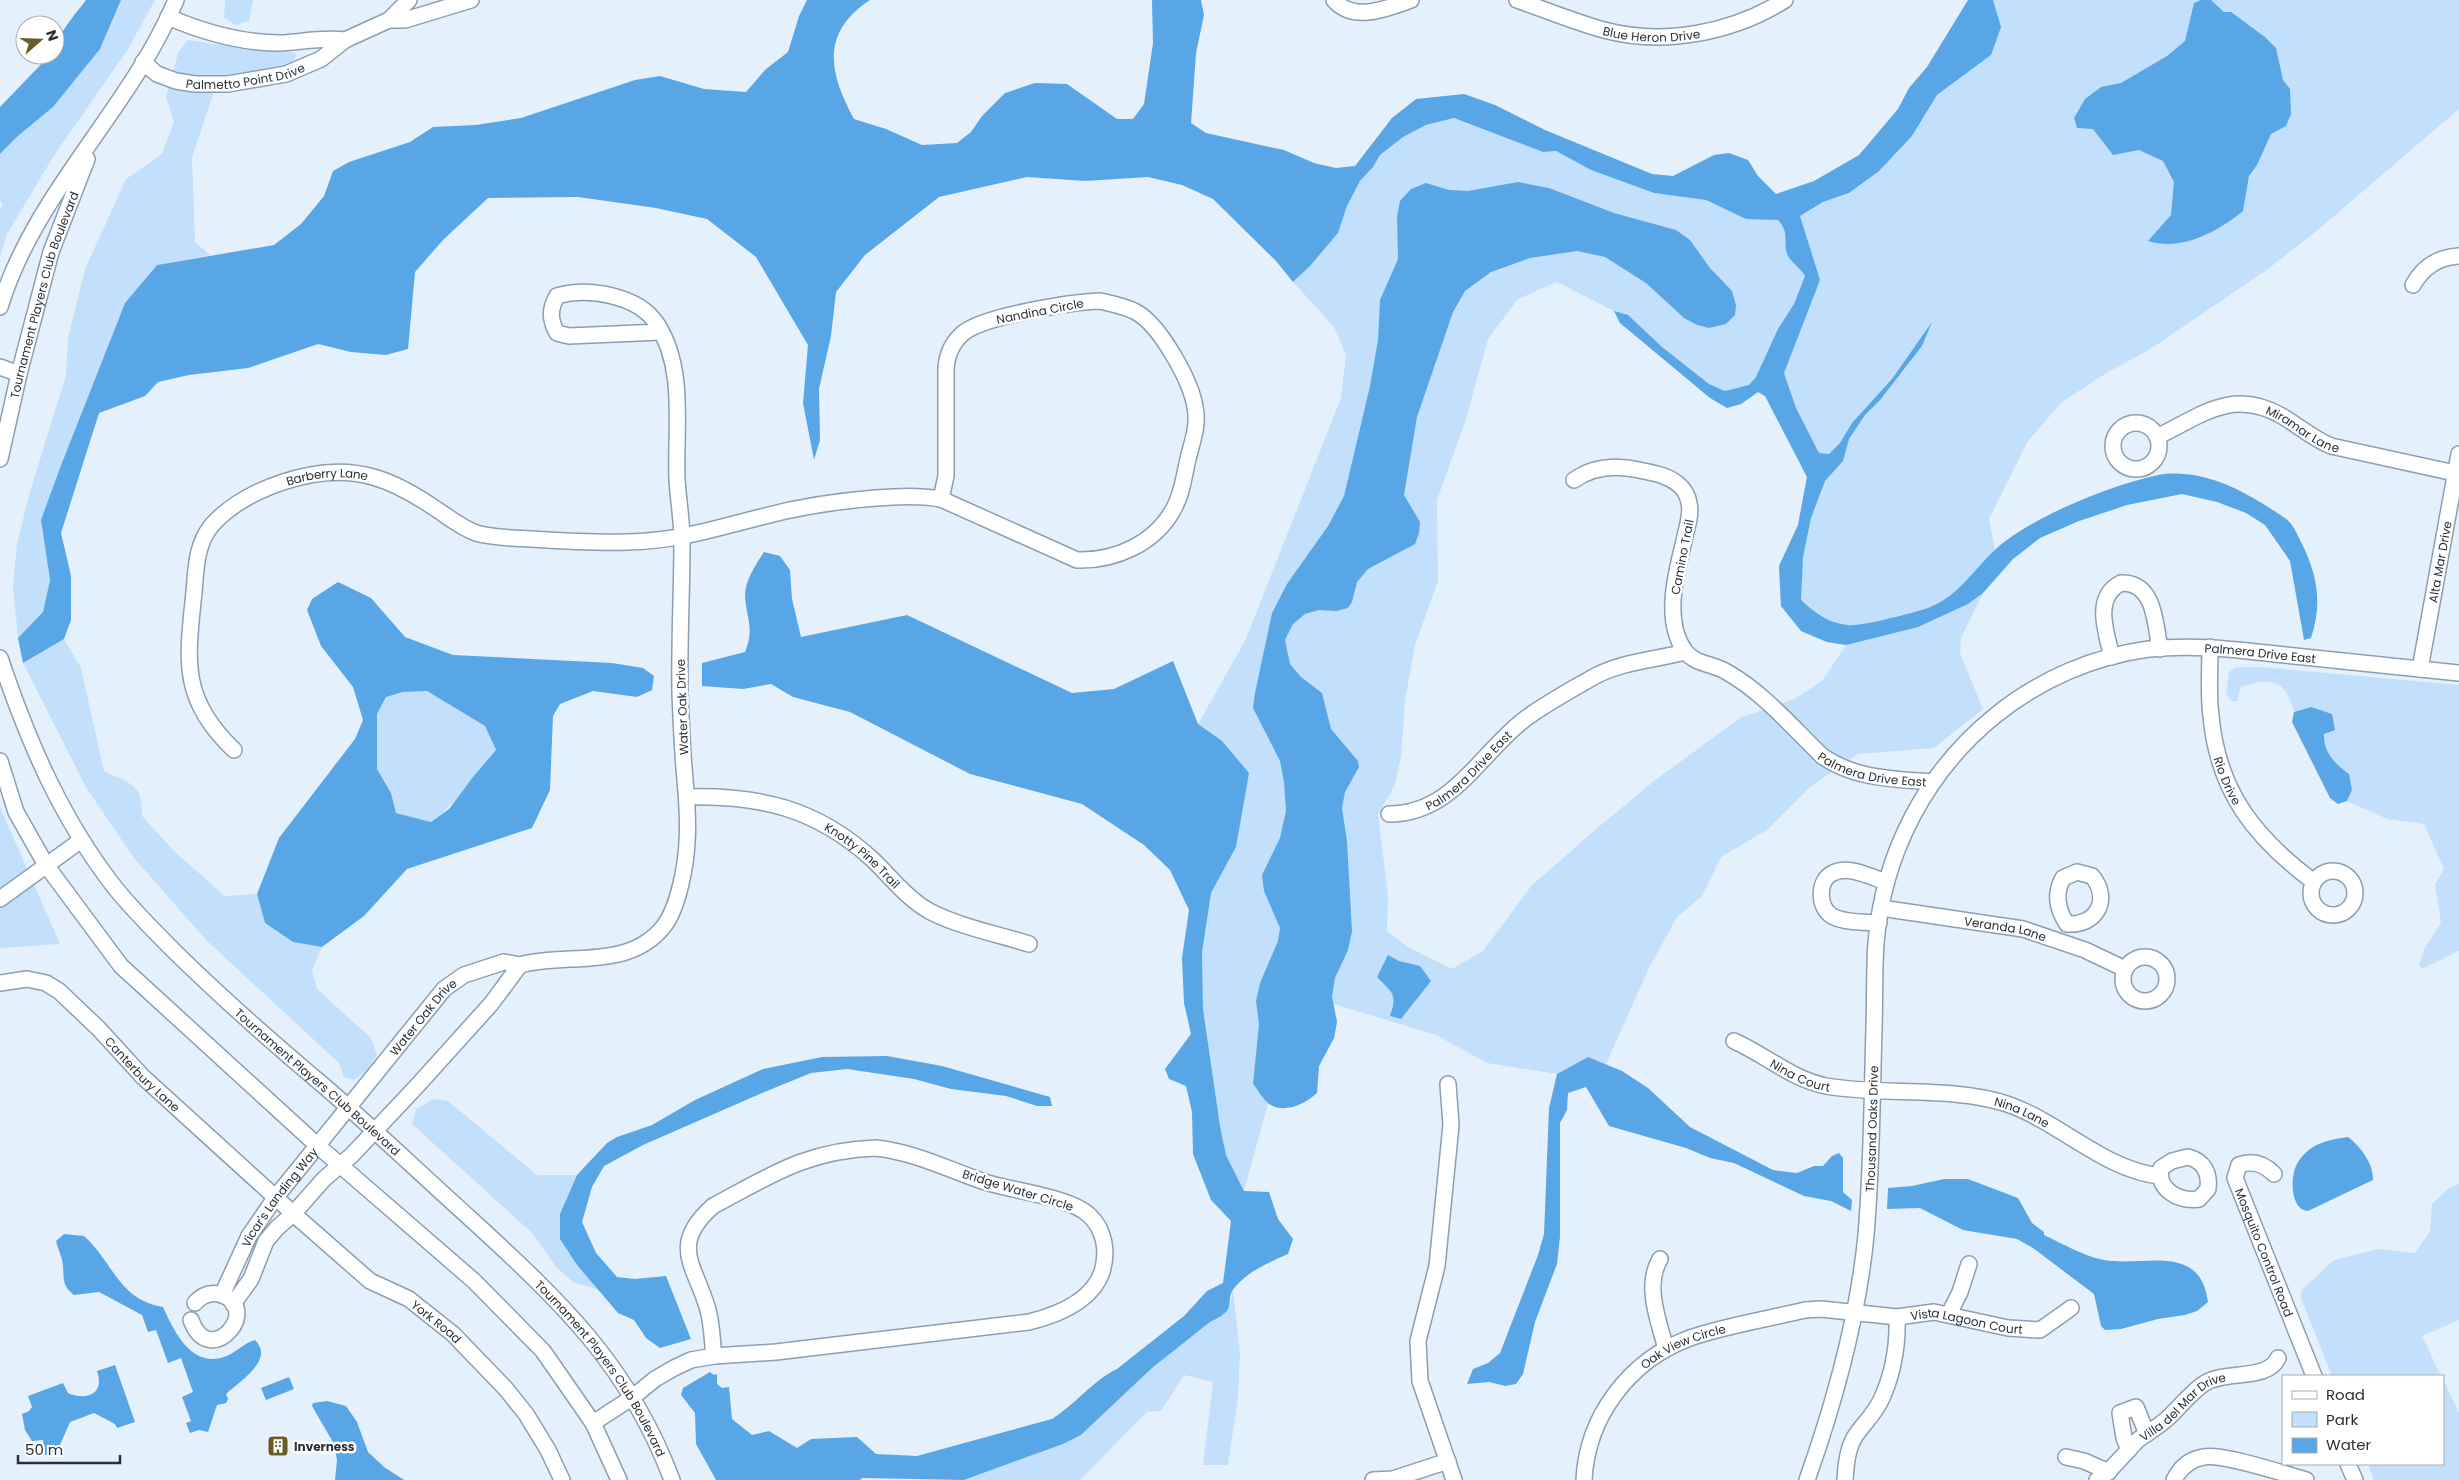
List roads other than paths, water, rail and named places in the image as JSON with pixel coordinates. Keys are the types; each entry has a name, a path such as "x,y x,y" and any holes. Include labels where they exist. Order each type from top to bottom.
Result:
{"street":[{"name":"Tournament Players Club Boulevard","path":"0,307 10,275 49,202 96,135 143,62 176,0"},
{"name":"Palmetto Point Drive","path":"143,62 157,74 176,81 228,84 286,74 321,59 345,40 388,20 409,0"},
{"name":"Palmetto Point Drive","path":"388,20 405,20 471,0"},
{"path":"1334,0 1347,10 1366,12 1412,0"},
{"name":"Blue Heron Drive","path":"1517,0 1604,30 1654,37 1694,34 1727,26 1756,15 1785,0"},
{"name":"Palmetto Point Drive","path":"168,17 208,33 263,43 328,38 345,40"},
{"name":"Tournament Players Club Boulevard","path":"0,459 19,374 51,252 96,135"},
{"path":"2414,286 2422,272 2431,264 2440,259 2459,256"},
{"name":"Water Oak Drive","path":"349,1108 444,989 464,975 504,962 520,965 599,958 618,954 650,939 662,928 673,910 685,861 689,821 680,694 679,603 682,538 677,479 676,389 671,353 661,332 656,323 644,309 623,300 598,294 573,292 558,296 551,313 552,322 557,333 570,336 661,332"},
{"name":"Nandina Circle","path":"682,538 807,507 857,499 925,496 941,499 1077,560 1092,560 1111,556 1133,548 1152,536 1173,510 1180,494 1196,423 1196,408 1186,381 1156,329 1137,312 1119,305 1100,301 1081,302 1035,310 987,322 963,334 955,342 946,362 946,476 941,499"},
{"path":"0,367 19,374"},
{"name":"Miramar Lane","path":"2157,437 2224,404 2249,403 2273,411 2316,440 2331,446 2457,474"},
{"name":"Alta Mar Drive","path":"2420,669 2457,474 2459,454"},
{"name":"Camino Trail","path":"1574,480 1593,470 1624,466 1669,478 1679,485 1686,494 1690,504 1690,516 1676,575 1673,602 1680,642 1685,652"},
{"name":"Barberry Lane","path":"234,750 210,724 200,705 189,670 187,654 197,558 202,542 211,527 223,515 259,492 312,475 354,472 389,481 413,494 458,524 490,536 626,542 682,538"},
{"path":"2112,657 2103,610 2108,592 2121,583 2136,584 2146,593 2153,612 2160,648"},
{"name":"Palmera Drive East","path":"1389,814 1417,811 1438,802 1525,719 1591,678 1614,668 1685,652 1697,660 1721,669 1747,684 1832,763 1867,776 1932,782 1979,728 2008,706 2058,676 2112,657 2160,648 2210,647 2459,673"},
{"name":"Rio Drive","path":"2210,647 2213,733 2218,759 2228,787 2237,804 2260,835 2289,863 2314,882"},
{"name":"Tournament Players Club Boulevard","path":"0,658 29,742 80,841 117,891 214,990 349,1108 541,1284 594,1342 633,1397 660,1449 672,1480"},
{"path":"0,761 16,812 46,865 121,966 340,1166 481,1288 543,1351 593,1423 620,1480"},
{"name":"Thousand Oaks Drive","path":"1807,1480 1828,1418 1854,1313 1866,1233 1876,942 1886,882 1897,849 1913,814 1932,782"},
{"name":"Knotty Pine Trail","path":"687,798 747,799 773,804 817,820 858,847 915,902 931,912 1029,944"},
{"path":"0,899 80,841"},
{"path":"1880,916 1832,916 1824,908 1821,896 1822,889 1824,881 1833,873 1847,870 1886,882"},
{"name":"Veranda Lane","path":"1880,916 1915,915 1989,923 2023,930 2061,941 2125,969"},
{"path":"2061,941 2067,924"},
{"path":"374,1131 469,1030 520,965"},
{"name":"Canterbury Lane","path":"0,983 27,979 46,983 59,991 99,1029 143,1077 275,1198"},
{"name":"Nina Court","path":"1734,1041 1802,1079 1824,1085 1872,1092"},
{"path":"1448,1084 1451,1125 1438,1266 1418,1341 1420,1381 1454,1480"},
{"name":"Nina Lane","path":"1872,1092 1907,1092 1976,1098 2004,1104 2026,1111 2063,1131 2111,1161 2133,1170 2160,1176"},
{"name":"Vicar's Landing Way","path":"191,1320 197,1332 210,1339 224,1337 234,1326 236,1319 228,1300 250,1236 275,1198 349,1108"},
{"name":"Vicar's Landing Way","path":"228,1300 251,1279 266,1241 324,1179 340,1166 374,1131"},
{"name":"Bridge Water Circle","path":"593,1423 633,1397 655,1379 691,1360 1029,1322 1049,1316 1068,1308 1094,1286 1104,1264 1104,1240 1100,1229 1091,1216 1069,1203 984,1181 920,1156 896,1150 855,1149 827,1153 803,1160 713,1206 697,1223 690,1239 689,1262 708,1308 714,1356"},
{"name":"Mosquito Control Road","path":"2274,1174 2256,1163 2246,1162 2239,1165 2235,1178 2314,1375"},
{"name":"York Road","path":"275,1198 370,1281 409,1299 425,1310 470,1350 526,1414 548,1450 562,1480"},
{"path":"1660,1260 1656,1266 1653,1282 1654,1299 1666,1349"},
{"path":"1949,1314 1960,1292 1969,1264"},
{"path":"195,1303 207,1294 228,1300"},
{"name":"Vista Lagoon Court","path":"1854,1313 1897,1317 1934,1312 2008,1328 2040,1330 2071,1308"},
{"name":"Oak View Circle","path":"1584,1480 1593,1435 1603,1412 1630,1375 1648,1360 1666,1349 1691,1338 1805,1310 1821,1309 1854,1313"},
{"path":"1845,1480 1849,1449 1855,1437 1872,1417 1882,1399 1892,1370 1898,1340 1897,1317"},
{"name":"Villa del Mar Drive","path":"2103,1476 2129,1450 2168,1418 2200,1386 2209,1380 2266,1371 2272,1367 2278,1358"},
{"path":"2129,1450 2124,1438 2120,1413 2136,1407 2147,1434"},
{"path":"2174,1480 2183,1467 2193,1460 2213,1456 2306,1480"},
{"path":"2066,1457 2084,1461 2103,1476"},
{"path":"1373,1480 1393,1479 1448,1461"},
{"path":"2348,1465 2355,1480"}],"water":[{"path":"86,0 121,0 100,49 53,107 18,136 0,154 0,107 40,65 65,65 65,28"},
{"path":"807,0 870,0 854,13 843,26 836,40 834,55 839,86 854,119 886,129 922,145 957,143 971,132 982,116 1005,93 1035,83 1067,84 1117,119 1133,119 1144,104 1153,43 1152,0 1201,0 1204,15 1196,53 1191,123 1206,133 1284,150 1314,163 1336,168 1355,166 1392,118 1416,99 1464,94 1495,105 1545,130 1652,174 1673,176 1714,155 1729,153 1748,160 1758,176 1776,194 1814,181 1859,155 1898,109 1909,88 1927,67 1968,0 1993,0 2001,27 1991,55 1937,95 1912,136 1879,171 1849,193 1823,202 1800,216 1820,280 1784,373 1796,408 1819,453 1829,454 1840,443 1852,423 1892,379 1932,322 1922,346 1880,400 1865,415 1849,439 1843,461 1825,481 1811,518 1803,557 1801,600 1822,616 1834,622 1847,625 1874,622 1928,608 1939,603 1957,590 1996,549 2011,537 2052,513 2099,493 2145,478 2164,474 2183,474 2218,481 2240,491 2262,503 2291,524 2306,552 2314,576 2317,612 2311,638 2304,640 2290,561 2265,525 2246,513 2217,502 2182,494 2127,505 2079,521 2040,538 2013,559 1983,593 1968,604 1918,627 1846,645 1827,642 1801,631 1781,606 1779,566 1798,525 1807,477 1765,396 1758,392 1741,404 1727,408 1710,398 1620,323 1614,311 1628,315 1662,347 1709,384 1725,391 1749,385 1756,377 1778,329 1794,304 1805,276 1787,254 1785,233 1782,225 1778,220 1746,219 1706,200 1654,193 1591,170 1556,151 1543,152 1454,118 1426,125 1403,137 1380,155 1373,167 1360,181 1347,206 1338,233 1310,266 1293,282 1276,261 1213,199 1182,185 1148,177 1085,181 1027,177 939,197 865,255 836,292 831,336 819,389 820,440 814,460 803,403 808,345 756,257 707,219 656,208 578,197 488,198 443,240 415,272 408,349 386,355 351,352 318,344 248,368 189,375 158,382 145,396 99,413 61,533 71,576 71,620 64,639 23,663 18,638 43,612 50,580 41,520 125,303 157,265 274,245 301,224 324,196 333,171 349,162 410,142 433,127 476,125 521,118 635,80 660,76 704,89 746,92 766,69 788,52 799,16"},
{"path":"2201,0 2211,0 2224,12 2231,12 2265,37 2276,48 2283,80 2290,89 2291,114 2286,126 2271,134 2257,165 2249,176 2243,211 2223,226 2199,238 2186,242 2161,244 2148,241 2171,215 2174,182 2163,161 2139,150 2113,155 2093,129 2077,128 2074,118 2085,99 2101,87 2121,83 2167,56 2185,41 2194,3"},
{"path":"1518,182 1549,188 1614,213 1676,230 1690,240 1710,268 1732,291 1736,305 1735,315 1726,324 1709,328 1697,325 1684,318 1646,283 1605,257 1577,251 1530,258 1491,272 1465,291 1453,312 1417,417 1404,495 1420,522 1415,544 1368,569 1357,582 1352,602 1348,608 1336,611 1319,610 1305,614 1293,624 1285,640 1290,664 1301,677 1322,693 1331,729 1358,761 1359,767 1345,792 1342,808 1347,841 1352,931 1348,950 1335,978 1332,997 1337,1022 1334,1038 1319,1066 1317,1093 1294,1107 1280,1108 1268,1103 1253,1084 1259,1024 1256,1001 1260,983 1278,941 1280,928 1264,891 1262,875 1280,838 1286,811 1280,761 1253,708 1272,613 1287,584 1328,526 1344,496 1370,386 1378,340 1380,300 1398,259 1397,216 1400,201 1411,189 1426,183 1449,190 1468,191"},
{"path":"764,552 780,556 790,570 792,599 801,637 907,615 1072,693 1114,689 1173,661 1198,724 1222,741 1249,773 1236,847 1211,893 1202,953 1203,1009 1226,1155 1244,1191 1269,1192 1278,1219 1293,1239 1288,1254 1260,1268 1241,1281 1232,1292 1228,1309 1225,1313 1210,1322 1152,1368 1081,1435 1063,1444 964,1480 862,1478 860,1480 716,1480 696,1444 695,1413 681,1395 683,1388 710,1372 714,1375 717,1374 717,1384 722,1388 729,1387 732,1419 752,1435 769,1431 797,1448 811,1439 857,1437 876,1454 917,1456 1052,1419 1184,1316 1207,1291 1223,1283 1231,1221 1211,1200 1193,1154 1192,1112 1186,1086 1169,1079 1165,1069 1191,1034 1184,1003 1182,958 1189,910 1170,870 1144,845 1082,804 970,774 850,712 793,697 771,684 743,689 702,686 702,663 745,652 750,629 745,590 751,573"},
{"path":"338,582 371,598 405,637 453,655 612,663 643,668 654,676 652,690 637,697 593,691 560,704 553,716 550,790 532,828 407,869 364,916 322,947 293,942 265,923 257,894 279,838 355,739 363,720 353,687 321,646 307,610 312,599","holes":["427,691 485,726 496,750 449,809 431,822 396,813 391,793 377,769 377,714 386,697 403,692"]},
{"path":"2311,707 2332,714 2335,730 2324,734 2324,740 2331,757 2349,774 2352,790 2347,801 2338,804 2330,798 2292,722 2294,712"},
{"path":"1388,955 1399,961 1420,966 1431,981 1401,1019 1390,1016 1393,1002 1392,994 1377,977"},
{"path":"887,1056 942,1066 1050,1097 1052,1106 1037,1106 1006,1096 951,1089 914,1079 847,1069 811,1073 643,1145 604,1166 592,1187 582,1222 596,1253 617,1277 635,1279 666,1276 691,1339 660,1348 646,1338 634,1320 618,1313 577,1265 560,1239 560,1214 577,1175 607,1143 617,1137 652,1125 695,1100 763,1069 822,1057"},
{"path":"1588,1057 1622,1071 1648,1088 1690,1127 1773,1170 1797,1173 1814,1166 1823,1166 1832,1156 1839,1153 1843,1158 1843,1192 1852,1200 1851,1211 1831,1201 1804,1196 1734,1163 1710,1158 1686,1148 1609,1126 1586,1087 1568,1093 1567,1110 1560,1123 1560,1237 1557,1264 1535,1322 1523,1374 1516,1384 1505,1386 1489,1382 1467,1384 1473,1369 1488,1363 1500,1353 1538,1255 1544,1234 1549,1108 1557,1074"},
{"path":"2348,1137 2357,1145 2369,1162 2373,1180 2308,1211 2302,1209 2298,1205 2293,1192 2293,1176 2298,1162 2314,1146"},
{"path":"1944,1179 1968,1179 2018,1198 2032,1223 2044,1232 2044,1235 2089,1256 2104,1260 2168,1261 2182,1264 2194,1271 2203,1283 2208,1302 2197,1311 2185,1315 2158,1319 2121,1329 2105,1330 2101,1326 2094,1294 2033,1248 2017,1239 1963,1230 1920,1208 1887,1209 1888,1188 1912,1186"},
{"path":"64,1234 84,1236 94,1246 118,1279 136,1297 163,1307 178,1336 185,1345 202,1357 212,1359 224,1357 255,1340 260,1348 261,1355 258,1362 247,1376 226,1394 228,1399 226,1403 217,1405 208,1432 199,1430 190,1433 186,1423 191,1421 182,1397 193,1392 181,1358 168,1363 156,1330 148,1332 142,1315 99,1292 74,1295 67,1288 64,1282 62,1262 56,1241"},
{"path":"115,1365 135,1422 117,1428 115,1424 94,1413 70,1422 60,1445 62,1448 45,1455 43,1440 32,1441 25,1430 22,1414 29,1411 32,1407 28,1396 63,1383 68,1393 88,1396 93,1394 99,1385 97,1371"},
{"path":"289,1377 294,1389 266,1400 261,1388"},
{"path":"327,1401 346,1406 357,1422 368,1452 384,1467 404,1480 335,1480 337,1460 334,1444 312,1406 313,1403"}],"place":[{"name":"Inverness","path":"278,1446"}]}
